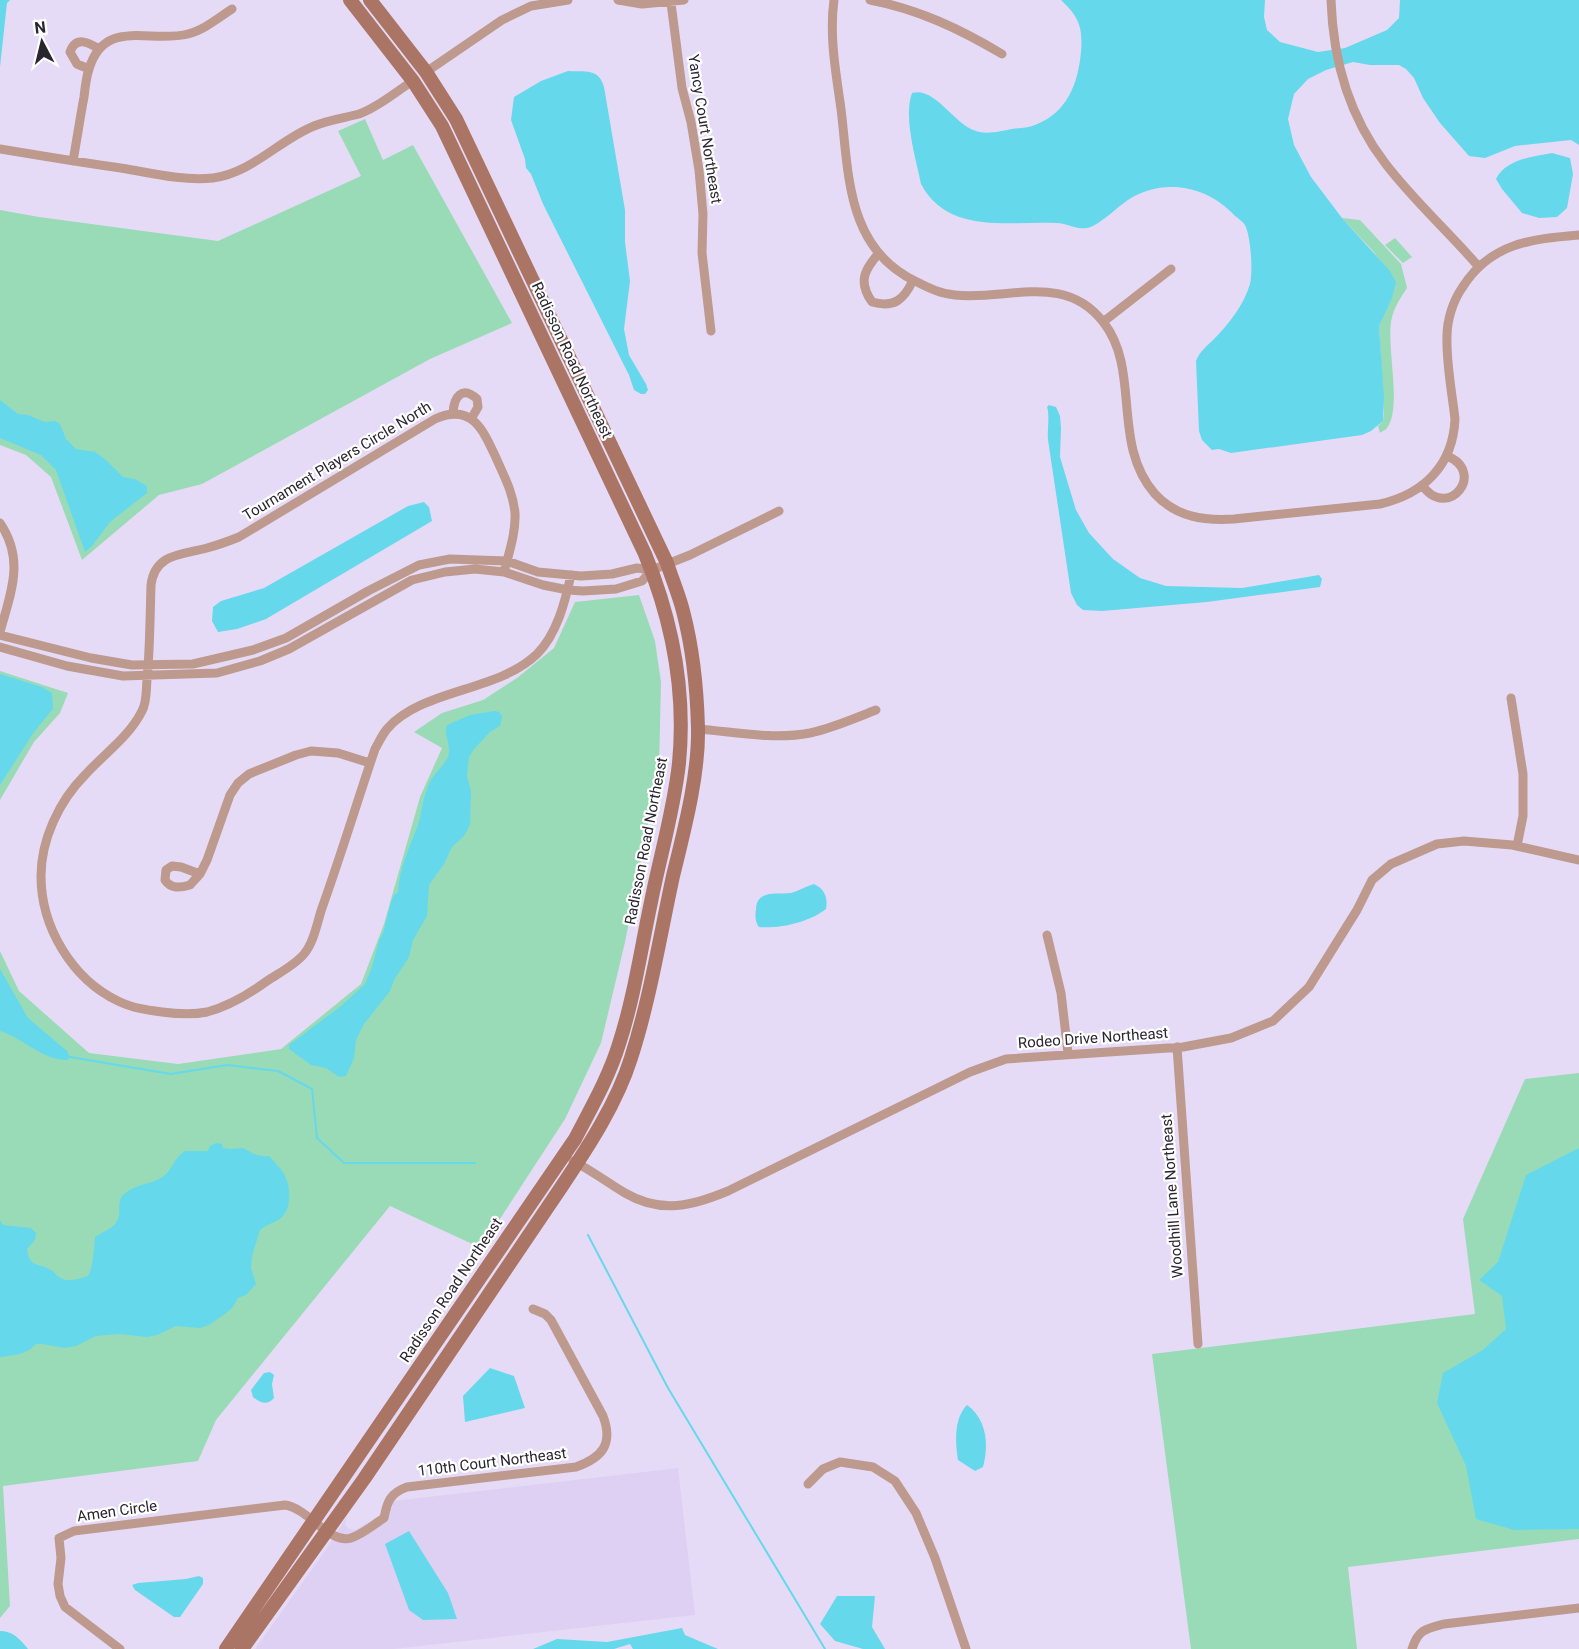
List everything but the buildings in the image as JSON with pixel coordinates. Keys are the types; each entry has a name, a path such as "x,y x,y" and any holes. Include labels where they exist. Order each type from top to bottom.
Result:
{"main road":[{"name":"Radisson Road Northeast","path":"226,1649 575,1139 619,1045 670,815 679,764 680,706 676,659 652,570 442,126 413,81 350,0"},
{"name":"Radisson Road Northeast","path":"242,1649 364,1479 577,1163 616,1094 631,1059 679,854 697,762 698,729 693,656 683,610 667,563 456,119 426,72 370,0"},
{"path":"374,31 383,34 406,61 426,72"},
{"path":"413,81 419,81 430,90 447,114 456,119"}],"street":[{"path":"426,72 502,20 531,6 568,0"},
{"path":"618,0 642,4 684,0"},
{"path":"834,0 835,69 851,192 860,225 879,253 899,272 938,291 953,295 983,296 1028,291 1056,293 1080,303 1103,322 1117,346 1120,358 1134,459 1151,489 1162,501 1179,512 1199,519 1215,520 1380,504 1401,498 1422,485 1433,475 1447,456 1455,432 1447,333 1450,317 1460,291 1478,266 1519,243 1579,235"},
{"path":"870,0 921,13 958,29 1002,54"},
{"path":"1332,0 1334,37 1341,77 1358,120 1384,162 1415,199 1478,266"},
{"name":"Yancy Court Northeast","path":"671,3 682,88 692,122 699,170 703,214 704,283 711,331"},
{"path":"73,161 89,69 99,49 108,42 129,34 176,36 199,31 232,9"},
{"path":"89,69 73,60 70,52 72,47 79,41 84,41 99,49"},
{"path":"0,149 168,176 202,179 216,177 248,165 315,126 374,107 413,81"},
{"path":"879,253 865,274 864,291 872,302 892,304 906,294 913,280"},
{"path":"1103,322 1171,269"},
{"path":"453,413 454,402 458,396 464,393 472,394 477,399 478,407 471,419 483,431 512,496 514,526 504,572"},
{"name":"Tournament Players Circle North","path":"471,419 453,413 435,419 239,537 216,546 172,556 163,561 153,575 144,708 135,724 83,776 61,807 48,834 41,877 44,903 57,942 72,963 94,986 118,1001 140,1009 183,1014 206,1012 230,1003 303,956 309,947 375,749 387,729 401,717 429,702 478,686 514,669 537,654 549,638 559,617 571,575"},
{"path":"1422,485 1437,498 1445,499 1460,491 1464,484 1462,468 1459,462 1447,456"},
{"path":"0,647 67,666 123,676 217,673 260,662 289,649 412,580 445,572 475,569 504,572 543,585 568,590 616,589 642,581 652,570 690,555 779,511"},
{"path":"0,523 11,544 15,570 0,634 91,658 132,665 193,664 253,650 286,638 419,565 450,559 507,561 538,572 571,575 596,576 637,568 652,570"},
{"path":"1511,698 1523,774 1523,816 1516,846"},
{"path":"698,729 771,736 796,735 829,728 876,710"},
{"path":"200,874 230,795 238,783 249,774 311,751 338,753 370,763"},
{"name":"Rodeo Drive Northeast","path":"562,1157 577,1163 628,1195 653,1204 672,1206 698,1203 728,1191 970,1072 1005,1059 1177,1047 1231,1038 1273,1021 1309,987 1357,910 1372,880 1392,864 1437,844 1464,841 1516,846 1579,860"},
{"path":"1047,935 1061,993 1068,1053"},
{"name":"Woodhill Lane Northeast","path":"1177,1047 1198,1344"},
{"name":"110th Court Northeast","path":"315,1521 334,1536 344,1539 359,1534 384,1518 387,1503 392,1495 406,1487 576,1467 600,1455 607,1437 607,1427 603,1416 551,1320 545,1314 533,1309"},
{"path":"808,1484 823,1469 840,1462 873,1467 895,1481 916,1513 935,1558 966,1649"},
{"name":"Amen Circle","path":"120,1649 65,1606 57,1584 61,1558 59,1538 74,1531 276,1506 291,1506 315,1521"},
{"path":"1412,1649 1416,1636 1426,1629 1444,1624 1579,1608"}],"shaded area":[{"path":"678,1468 695,1615 394,1649 255,1649 347,1516 345,1525 355,1530 392,1508 393,1501"}],"green space":[{"path":"365,119 383,160 413,145 512,323 430,359 202,484 159,495 82,560 51,477 26,455 0,445 0,210 218,241 361,176 338,131"},
{"path":"1342,218 1360,220 1401,264 1407,288 1396,305 1392,317 1390,329 1394,405 1392,418 1387,428 1380,433 1378,426 1383,421 1384,413 1379,326 1394,278"},
{"path":"1395,238 1412,257 1403,263 1385,245"},
{"path":"639,595 655,641 661,682 659,769 625,942 601,1043 565,1119 481,1248 390,1206 216,1420 198,1461 3,1486 10,1606 0,1618 0,951 19,991 89,1053 178,1064 281,1049 361,984 384,924 420,797 442,748 414,732 442,713 483,700 517,678 554,648 575,602"},
{"path":"0,671 68,693 60,713 34,742 0,800"},
{"path":"1579,1073 1579,1539 1348,1567 1357,1649 1191,1649 1152,1354 1475,1314 1463,1219 1525,1079"}],"water":[{"path":"0,0 10,0 7,3 0,67"},
{"path":"1061,0 1265,0 1264,17 1267,30 1280,42 1318,52 1345,48 1387,30 1399,18 1400,0 1579,0 1579,145 1571,140 1515,146 1485,158 1469,156 1440,123 1423,98 1414,78 1399,65 1370,65 1353,62 1326,70 1308,79 1294,94 1288,119 1294,145 1311,177 1342,218 1390,271 1396,282 1392,298 1379,326 1384,398 1383,421 1362,435 1231,453 1219,449 1212,450 1202,440 1199,431 1196,361 1201,352 1235,314 1250,284 1250,246 1247,230 1242,221 1212,198 1184,188 1170,187 1142,193 1128,200 1097,224 1087,228 1056,223 981,222 947,211 933,200 921,184 910,126 912,93 929,95 968,127 984,133 1032,126 1046,120 1063,105 1074,86 1081,43 1076,17"},
{"path":"568,71 586,71 595,74 604,87 625,210 625,242 630,281 624,329 629,355 648,390 645,394 634,390 629,375 543,204 531,174 526,168 511,120 514,97 541,81"},
{"path":"1552,153 1570,158 1573,174 1567,208 1557,217 1539,218 1522,213 1496,179 1500,172 1513,163"},
{"path":"0,400 18,414 28,415 45,422 55,421 60,424 66,439 76,449 95,452 123,477 135,479 147,486 147,493 110,522 85,552 56,470 41,455 0,438"},
{"path":"1049,405 1056,407 1060,416 1060,457 1076,510 1089,533 1113,559 1140,578 1166,586 1242,588 1319,575 1322,579 1320,587 1207,602 1102,611 1083,610 1077,605 1071,593 1048,440 1047,407"},
{"path":"424,502 429,507 432,521 266,619 237,629 218,632 212,621 213,607 221,601 264,588 408,506"},
{"path":"0,674 42,687 52,693 53,709 34,732 0,785"},
{"path":"495,711 502,716 500,726 490,732 469,757 467,776 471,791 470,825 464,836 452,847 444,864 429,885 427,916 413,940 409,957 394,980 390,991 364,1024 356,1040 354,1058 346,1076 339,1077 326,1068 311,1065 289,1049 289,1045 341,1006 365,984 391,902 398,892 403,866 418,825 427,789 448,757 447,725 470,715"},
{"path":"814,884 825,894 826,909 812,918 794,924 759,927 755,914 760,898 769,894 791,893"},
{"path":"0,969 28,1018 67,1051 70,1057 67,1060 41,1053 17,1038 0,1031"},
{"path":"216,1143 222,1144 223,1148 243,1148 258,1155 269,1156 282,1171 288,1185 289,1203 285,1214 260,1230 251,1268 256,1284 246,1295 238,1298 225,1314 200,1328 176,1326 147,1337 118,1334 96,1336 76,1346 65,1348 36,1344 24,1352 0,1357 0,1220 3,1225 31,1228 36,1233 35,1240 27,1249 30,1260 35,1264 51,1270 66,1280 88,1276 95,1237 115,1224 123,1195 132,1189 161,1178 185,1151 208,1151 210,1146"},
{"path":"1579,1148 1579,1529 1514,1530 1476,1519 1466,1466 1437,1403 1443,1373 1483,1350 1506,1329 1502,1296 1479,1280 1498,1262 1526,1175"},
{"path":"490,1368 514,1376 525,1408 465,1422 463,1396"},
{"path":"270,1372 274,1375 272,1384 274,1398 264,1403 253,1397 251,1390 264,1373"},
{"path":"967,1405 979,1418 986,1441 983,1467 975,1471 958,1460 957,1453 958,1423"},
{"path":"409,1531 448,1593 457,1619 423,1620 409,1610 385,1544"},
{"path":"199,1576 203,1578 203,1584 180,1617 174,1617 135,1590 132,1585 186,1579"},
{"path":"837,1596 875,1596 872,1627 885,1649 863,1649 835,1641 820,1624"},
{"path":"682,1628 685,1635 718,1649 633,1649 630,1644 614,1649 533,1649 557,1639 607,1642"},
{"path":"0,1631 16,1636 28,1649 0,1649"}],"waterway":[{"path":"70,1057 171,1074 227,1065 278,1071 312,1089 317,1138 344,1163 475,1163"},
{"path":"588,1235 668,1388 825,1649"}]}
